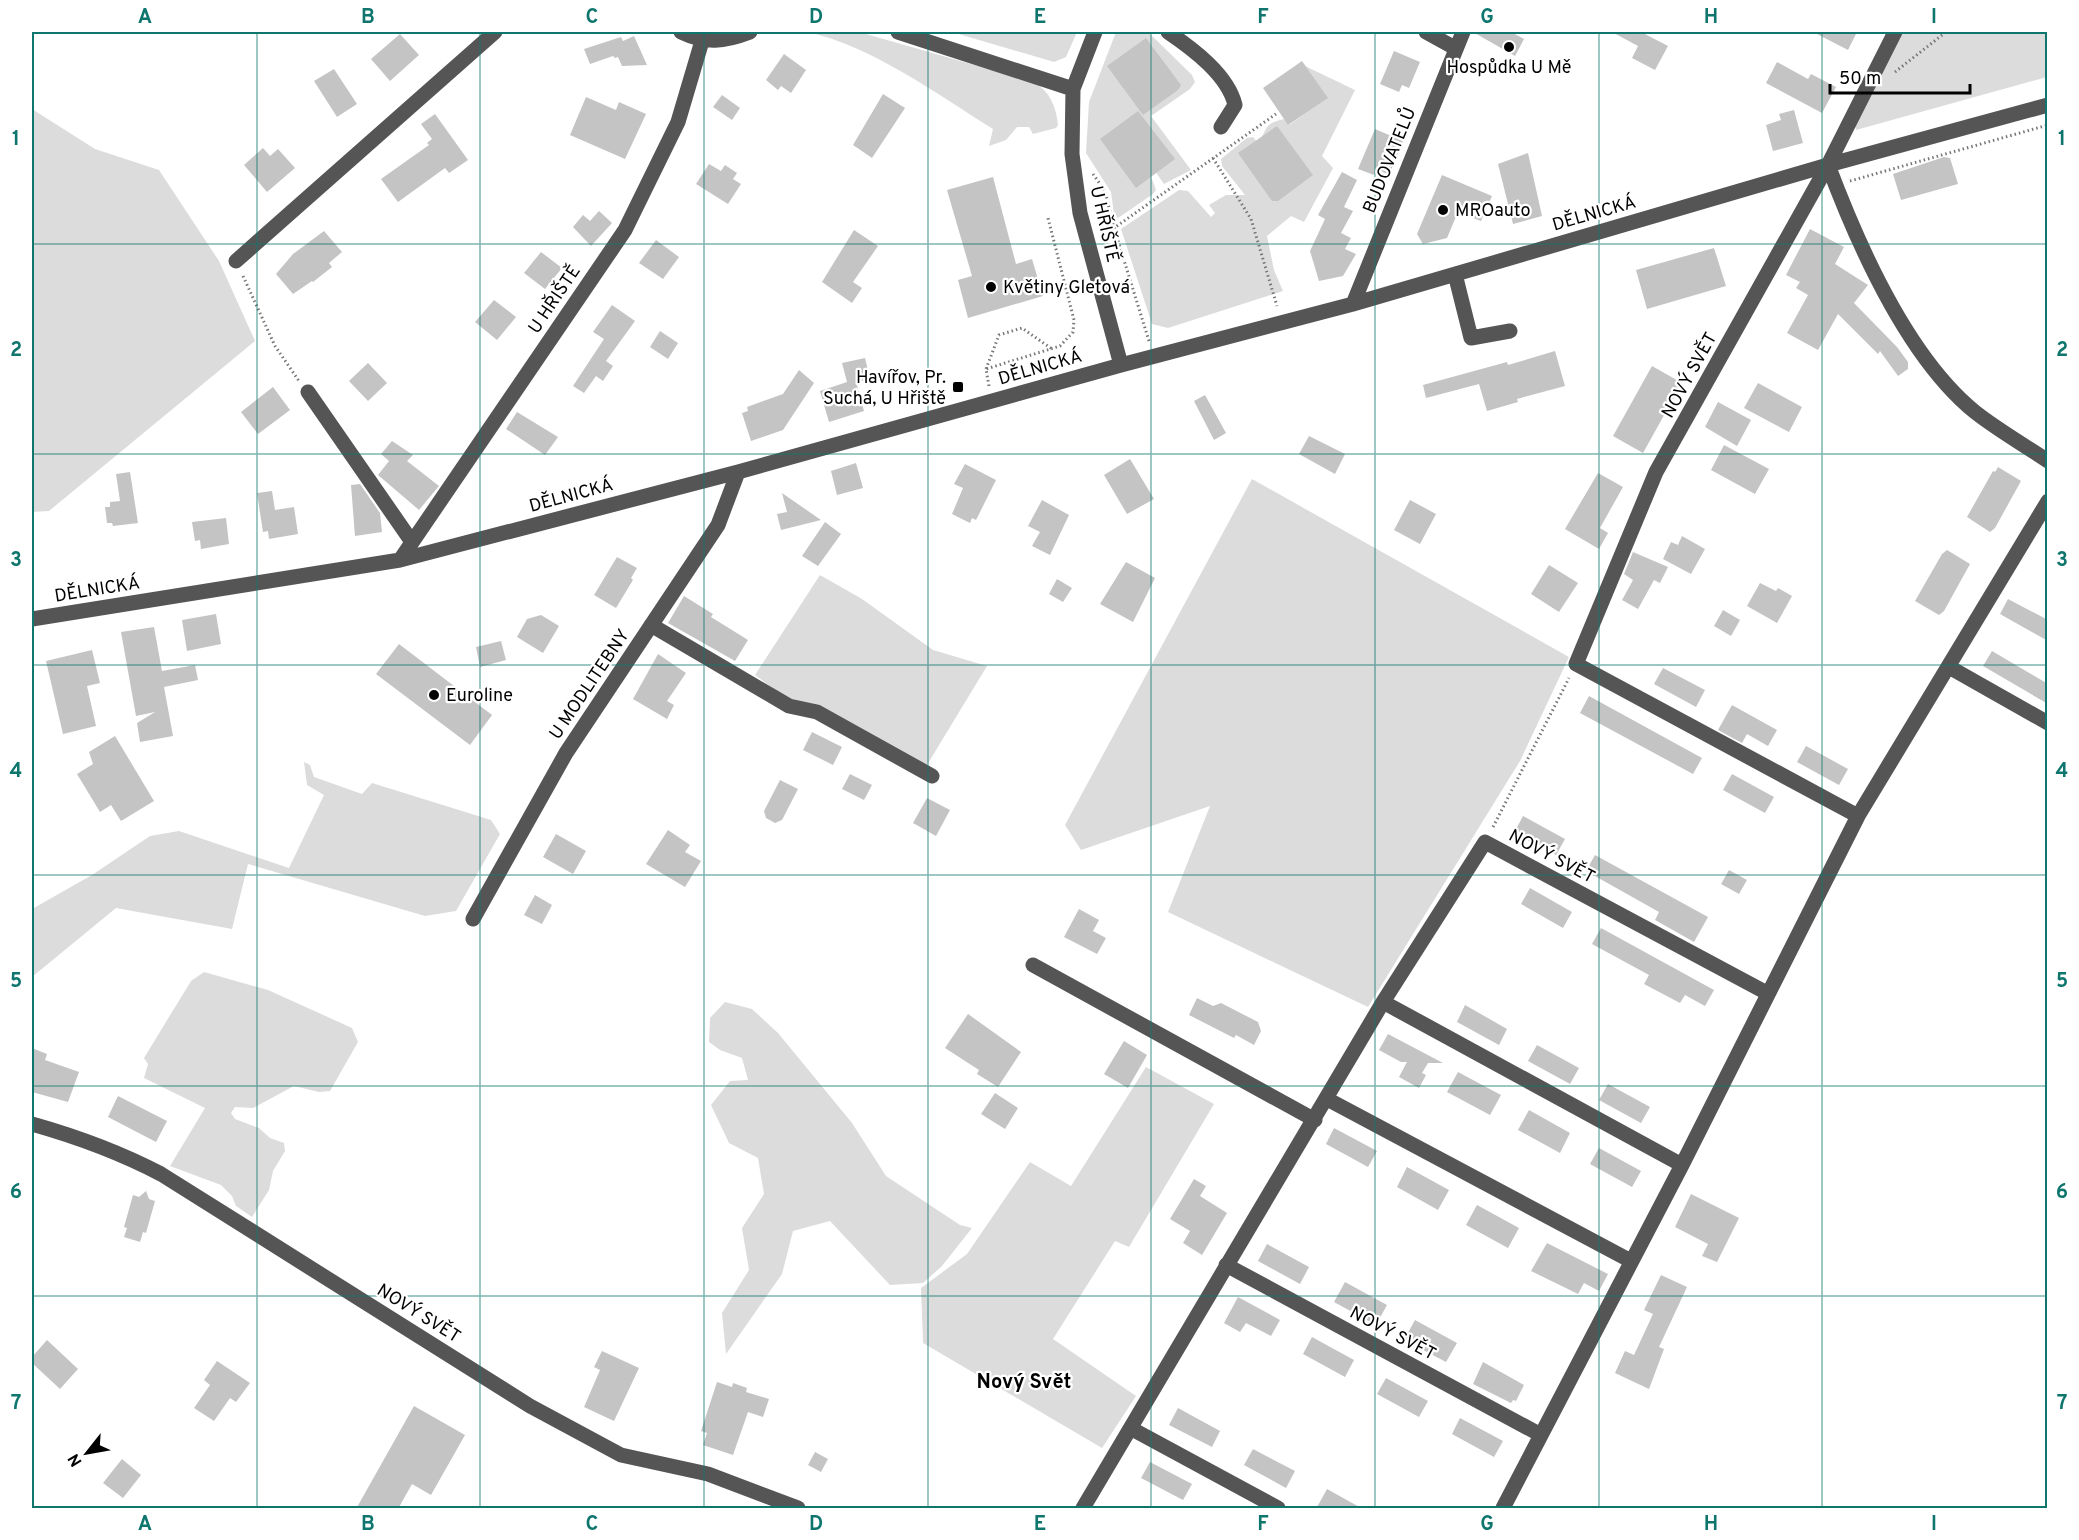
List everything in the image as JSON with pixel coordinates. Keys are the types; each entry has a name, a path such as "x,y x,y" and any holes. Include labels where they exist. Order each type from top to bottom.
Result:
{"street":[{"path":"236,261 495,32"},
{"path":"681,32 702,41 732,38 750,32"},
{"path":"898,32 1072,89"},
{"name":"U HŘIŠTĚ","path":"1095,32 1072,89 1072,154 1080,213 1121,365"},
{"path":"1168,32 1188,45 1232,93 1235,105 1221,127"},
{"path":"1426,32 1455,48"},
{"name":"BUDOVATELŮ","path":"1353,304 1463,32"},
{"name":"NOVÝ SVĚT","path":"1576,664 1656,472 1828,165 1895,32"},
{"name":"U HŘIŠTĚ","path":"400,560 625,230 678,122 702,41"},
{"name":"DĚLNICKÁ","path":"32,619 400,560 738,472 1121,365 1353,304 1828,165 2048,105"},
{"path":"1828,165 1854,233 1895,309 1939,374 1974,411 2048,461"},
{"path":"1455,274 1471,338 1510,331"},
{"path":"308,392 412,542"},
{"name":"U MODLITEBNY","path":"473,919 566,753 718,525 738,472"},
{"path":"1503,1509 1683,1165 1857,816 2048,501"},
{"path":"651,625 789,706 817,712 932,776"},
{"path":"1576,664 1857,816"},
{"path":"1949,667 2048,723"},
{"name":"NOVÝ SVĚT","path":"1083,1509 1383,1002 1485,842 1767,993"},
{"path":"1033,965 1315,1120"},
{"path":"1383,1002 1683,1165"},
{"path":"1327,1100 1631,1261"},
{"name":"NOVÝ SVĚT","path":"32,1124 82,1138 123,1154 161,1174 530,1406 621,1455 708,1474 798,1509"},
{"name":"NOVÝ SVĚT","path":"1226,1265 1541,1435"},
{"path":"1132,1429 1278,1509"}],"path":[{"path":"1870,82 1881,83 1946,32"},
{"path":"1114,228 1276,114"},
{"path":"1836,185 2048,124"},
{"path":"1213,158 1251,219 1282,323"},
{"path":"1092,173 1105,191 1114,228 1154,356"},
{"path":"986,369 1052,349 1069,339 1073,332 1074,320 1048,218"},
{"path":"236,261 275,346 308,392"},
{"path":"992,401 986,369 999,335 1022,327 1052,349"},
{"path":"1485,842 1576,664"}],"shaded area":[{"path":"808,32 859,32 1034,82 1051,100 1058,125 1056,128 1033,134 1029,127 1017,127 1006,140 989,146 993,129 927,87 880,60 832,39"},
{"path":"952,32 1077,32 1066,57 1054,62"},
{"path":"1116,32 1148,32 1192,75 1195,82 1190,89 1151,116 1191,170 1164,184 1155,171 1150,174 1156,190 1118,218 1114,214 1111,192 1086,153 1089,102"},
{"path":"1901,32 2047,32 2047,77 1856,130 1855,125"},
{"path":"1305,66 1355,90 1322,156 1333,168 1304,222 1291,216 1267,236 1274,270 1283,291 1168,328 1152,324 1121,229 1179,190 1188,191 1211,217 1215,213 1209,205 1226,195 1245,195 1222,166 1221,159 1247,138 1253,137 1258,143 1267,127 1273,123 1284,119 1289,125 1327,98"},
{"path":"32,109 95,149 159,170 219,261 255,341 49,511 32,512"},
{"path":"1252,479 1569,657 1520,761 1368,1007 1168,912 1210,806 1081,850 1065,825"},
{"path":"820,575 862,599 933,650 987,666 927,765 789,700 755,675"},
{"path":"304,762 310,765 314,777 362,794 372,783 491,820 500,834 456,911 425,916 248,864 232,929 116,908 32,977 32,909 92,875 150,836 179,831 289,868 324,795 307,785"},
{"path":"204,972 268,990 352,1028 358,1042 330,1091 319,1092 294,1086 253,1108 235,1107 231,1113 235,1119 259,1128 270,1138 284,1143 285,1151 273,1171 269,1190 252,1217 236,1206 232,1196 221,1185 170,1166 205,1108 144,1078 148,1064 144,1058 191,981"},
{"path":"725,1002 752,1009 778,1033 852,1123 886,1176 960,1225 972,1228 942,1266 923,1283 890,1285 830,1221 793,1231 782,1274 726,1354 722,1313 749,1270 742,1228 764,1194 758,1158 729,1143 711,1105 730,1081 748,1080 742,1058 720,1050 709,1042 710,1018"},
{"path":"1146,1067 1214,1104 1129,1247 1115,1241 1053,1339 1136,1396 1102,1448 923,1343 921,1288 967,1254 1030,1162 1071,1186"}],"building":[{"name":"Hospůdka U Mě","path":"1473,32 1511,32 1524,39 1515,56"},
{"path":"1612,32 1641,32 1668,46 1655,70 1632,58 1638,46"},
{"path":"1813,32 1857,32 1848,50"},
{"path":"400,34 419,55 390,81 371,59"},
{"path":"634,36 647,65 622,66 618,57 613,56 590,64 584,49 621,37 623,41"},
{"path":"1146,38 1181,85 1178,90 1143,115 1107,66"},
{"path":"1394,51 1420,62 1409,88 1402,85 1399,92 1380,84"},
{"path":"784,54 806,70 791,93 781,86 778,90 766,80"},
{"path":"1302,61 1328,98 1288,125 1263,88"},
{"path":"1777,62 1808,79 1811,74 1836,87 1822,113 1766,83"},
{"path":"334,69 357,104 337,117 314,81"},
{"path":"883,94 905,108 872,158 853,145"},
{"path":"722,95 740,108 732,120 713,107"},
{"path":"586,97 616,110 619,102 646,114 625,159 570,135"},
{"path":"1794,110 1803,143 1773,151 1766,125 1781,120 1779,114"},
{"path":"1138,111 1175,159 1136,188 1100,139"},
{"path":"435,114 468,160 449,173 445,168 398,202 381,179 429,145 427,143 432,139 421,124"},
{"path":"1277,126 1313,175 1278,201 1272,201 1238,153"},
{"path":"1375,129 1403,141 1389,175 1377,169 1374,175 1358,169"},
{"path":"263,148 270,156 278,149 295,168 267,192 244,165"},
{"path":"1528,153 1542,216 1513,224 1498,164"},
{"path":"1944,157 1950,158 1958,184 1901,200 1893,174"},
{"path":"709,164 721,171 725,165 737,173 733,179 741,184 728,204 696,184"},
{"path":"1342,172 1357,180 1344,207 1353,211 1341,233 1351,238 1345,249 1356,254 1343,276 1319,281 1310,251 1325,219 1318,215"},
{"name":"MROauto","path":"1442,175 1492,196 1481,221 1458,212 1447,238 1423,244 1417,234"},
{"path":"993,177 1016,264 1032,259 1043,296 968,318 958,280 972,276 947,190"},
{"path":"599,211 612,223 591,246 573,227 583,215 590,221"},
{"path":"1810,229 1844,247 1835,264 1868,285 1854,303 1897,347 1908,362 1908,369 1898,376 1880,351 1878,354 1838,314 1818,350 1787,333 1808,295 1796,288 1800,282 1786,275"},
{"path":"854,230 878,246 853,282 862,288 852,303 822,282"},
{"path":"324,231 342,252 329,263 332,267 293,294 276,274 293,254"},
{"path":"656,240 679,257 663,279 639,263"},
{"path":"1714,248 1726,286 1647,309 1636,270"},
{"path":"541,252 562,268 545,289 524,273"},
{"path":"494,300 516,317 497,340 475,322"},
{"path":"612,305 635,321 606,361 613,366 603,381 596,376 584,393 573,386 604,339 593,332"},
{"path":"660,331 678,343 668,359 650,347"},
{"path":"1555,351 1565,386 1517,399 1518,402 1487,411 1479,384 1426,398 1423,385 1507,362 1508,365"},
{"path":"865,358 870,379 856,382 864,411 829,422 820,391 847,382 842,363"},
{"path":"368,363 387,383 368,401 349,381"},
{"path":"1652,366 1682,383 1643,453 1613,436"},
{"path":"799,370 814,383 783,430 751,441 742,413 748,411 747,407 783,394"},
{"path":"1758,383 1802,407 1789,432 1744,408"},
{"path":"273,387 290,410 258,434 241,412"},
{"path":"1205,395 1226,433 1214,440 1194,401"},
{"path":"1718,402 1751,420 1737,446 1705,427"},
{"path":"517,412 558,437 545,455 506,429"},
{"path":"1309,436 1345,454 1335,474 1299,454"},
{"path":"392,441 413,455 407,461 439,486 419,510 378,475 389,461 381,454"},
{"path":"1724,445 1769,469 1755,494 1711,470"},
{"path":"1130,459 1154,499 1127,514 1104,475"},
{"path":"856,463 863,488 837,495 831,471"},
{"path":"965,464 996,480 976,520 972,518 970,523 952,514 963,488 954,484"},
{"path":"1998,467 2021,481 1995,528 1990,532 1967,517 1993,471 1995,472"},
{"path":"130,472 138,523 113,526 112,523 107,523 105,507 110,507 110,502 120,501 116,474"},
{"path":"1598,473 1623,487 1600,528 1608,533 1599,549 1565,529"},
{"path":"360,484 380,513 382,532 355,536 351,485"},
{"path":"272,491 275,510 294,507 298,534 269,539 268,531 263,532 257,493"},
{"path":"782,493 821,520 781,530 777,514 787,512"},
{"path":"1042,500 1069,515 1050,555 1032,546 1040,532 1028,526"},
{"path":"1410,500 1436,514 1420,544 1394,530"},
{"path":"226,518 229,544 201,549 200,540 195,541 192,522"},
{"path":"825,522 841,534 818,566 802,556"},
{"path":"1682,536 1705,549 1691,574 1663,559 1671,542 1678,545"},
{"path":"1947,550 1970,564 1944,611 1939,615 1915,601 1942,554"},
{"path":"1633,552 1668,567 1660,583 1654,580 1638,609 1622,600 1633,580 1624,574"},
{"path":"617,557 637,568 631,578 633,580 616,608 594,595"},
{"path":"1126,562 1155,578 1133,622 1100,604"},
{"path":"1549,565 1578,583 1559,612 1531,594"},
{"path":"1057,579 1072,588 1063,602 1049,594"},
{"path":"1760,583 1776,591 1778,588 1792,596 1777,623 1747,606"},
{"path":"684,596 713,614 711,617 748,640 735,661 668,623"},
{"path":"2008,599 2048,620 2048,641 2000,614"},
{"path":"1723,610 1740,620 1731,636 1714,626"},
{"path":"216,614 221,644 187,651 182,620"},
{"path":"541,615 559,626 543,653 517,637 527,619"},
{"path":"154,627 162,671 195,665 198,680 164,687 173,736 140,742 137,723 155,712 136,716 121,632"},
{"path":"501,641 506,660 480,667 476,647"},
{"name":"Euroline","path":"399,644 492,715 470,745 376,674"},
{"path":"92,650 100,683 87,686 96,726 63,734 46,661"},
{"path":"1992,651 2048,684 2048,704 1983,666"},
{"path":"658,654 686,673 667,701 674,705 667,719 633,699"},
{"path":"1663,668 1705,690 1696,707 1654,684"},
{"path":"1589,696 1702,758 1693,774 1580,713"},
{"path":"1732,705 1777,730 1768,746 1747,734 1742,743 1718,730"},
{"path":"812,732 842,747 833,765 803,750"},
{"path":"115,736 154,801 121,821 111,805 100,812 77,774 93,764 89,752"},
{"path":"1806,746 1848,769 1839,785 1797,762"},
{"path":"850,774 872,785 864,800 842,789"},
{"path":"1732,774 1774,797 1765,813 1723,790"},
{"path":"780,780 798,789 782,820 775,823 766,818 764,811"},
{"path":"927,798 950,810 936,836 913,823"},
{"path":"1523,816 1565,839 1556,855 1514,833"},
{"path":"668,830 690,845 685,852 701,861 685,887 646,864"},
{"path":"556,834 586,851 573,874 543,857"},
{"path":"1595,855 1708,917 1694,942 1655,920 1659,912 1586,871"},
{"path":"1729,870 1747,880 1739,894 1721,884"},
{"path":"1530,888 1572,912 1563,928 1521,904"},
{"path":"535,895 552,905 542,924 524,915"},
{"path":"1079,909 1099,920 1093,931 1106,938 1097,954 1064,937"},
{"path":"1601,928 1714,990 1705,1006 1685,995 1680,1003 1644,984 1649,975 1592,944"},
{"path":"1197,998 1213,1006 1221,1003 1258,1022 1261,1031 1254,1045 1236,1035 1234,1038 1189,1015"},
{"path":"1465,1005 1507,1029 1499,1045 1457,1022"},
{"path":"968,1014 1021,1052 998,1087 977,1074 979,1070 945,1048"},
{"path":"1388,1034 1443,1063 1428,1063 1422,1073 1426,1075 1419,1088 1399,1077 1407,1062 1401,1062 1379,1050"},
{"path":"1124,1041 1147,1055 1128,1088 1104,1074"},
{"path":"1537,1045 1579,1068 1570,1084 1528,1061"},
{"path":"32,1048 47,1054 45,1060 79,1072 68,1102 32,1092"},
{"path":"1458,1072 1501,1095 1490,1115 1447,1092"},
{"path":"1608,1084 1650,1107 1641,1123 1599,1100"},
{"path":"995,1093 1018,1108 1005,1129 981,1114"},
{"path":"118,1096 167,1121 156,1142 108,1117"},
{"path":"1529,1110 1570,1133 1560,1153 1518,1130"},
{"path":"1334,1128 1377,1151 1368,1167 1326,1144"},
{"path":"1599,1148 1641,1171 1632,1187 1590,1164"},
{"path":"1407,1167 1449,1190 1438,1210 1397,1187"},
{"path":"1194,1179 1206,1186 1200,1196 1227,1213 1202,1255 1183,1243 1190,1231 1170,1219"},
{"path":"146,1191 149,1199 155,1201 146,1233 143,1232 140,1242 124,1237 127,1228 124,1227 133,1195 139,1197"},
{"path":"1691,1194 1739,1218 1717,1262 1702,1256 1708,1244 1675,1227"},
{"path":"1477,1205 1519,1228 1508,1248 1466,1225"},
{"path":"1547,1243 1608,1274 1599,1291 1584,1283 1578,1294 1531,1271"},
{"path":"1267,1244 1309,1267 1300,1284 1258,1261"},
{"path":"1661,1275 1687,1287 1659,1347 1664,1349 1649,1389 1615,1373 1625,1351 1634,1355 1653,1314 1644,1310"},
{"path":"1345,1282 1387,1305 1376,1325 1334,1302"},
{"path":"1238,1297 1280,1320 1271,1336 1246,1323 1240,1332 1224,1323"},
{"path":"1415,1320 1457,1343 1446,1362 1404,1340"},
{"path":"1312,1337 1354,1360 1345,1377 1303,1354"},
{"path":"47,1340 78,1369 60,1389 32,1363 32,1357"},
{"path":"602,1351 639,1368 614,1421 584,1407 600,1370 594,1367"},
{"path":"217,1361 250,1383 236,1402 230,1398 214,1421 194,1408 210,1385 204,1380"},
{"path":"1483,1362 1524,1385 1516,1401 1513,1400 1511,1403 1473,1384"},
{"path":"1386,1378 1428,1401 1419,1417 1377,1394"},
{"path":"717,1382 732,1387 733,1383 747,1388 746,1392 769,1399 763,1417 748,1412 733,1455 703,1445 707,1433 701,1431"},
{"path":"414,1406 465,1435 431,1495 412,1484 398,1509 356,1509"},
{"path":"1178,1408 1220,1431 1212,1447 1169,1425"},
{"path":"1460,1418 1503,1441 1494,1457 1452,1434"},
{"path":"1253,1449 1295,1471 1286,1488 1244,1465"},
{"path":"815,1452 828,1459 821,1472 808,1465"},
{"path":"122,1459 141,1475 123,1498 103,1483"},
{"path":"1150,1462 1192,1484 1183,1500 1141,1478"},
{"path":"1327,1489 1363,1509 1316,1509"}],"place":[{"name":"Hospůdka U Mě","path":"1509,47"},
{"name":"MROauto","path":"1443,210"},
{"name":"Květiny Gletová","path":"991,287"},
{"name":"Havířov, Pr. Suchá, U Hřiště","path":"958,387"},
{"name":"Euroline","path":"434,695"}],"district":[{"name":"Nový Svět","path":"1024,1381"}]}
